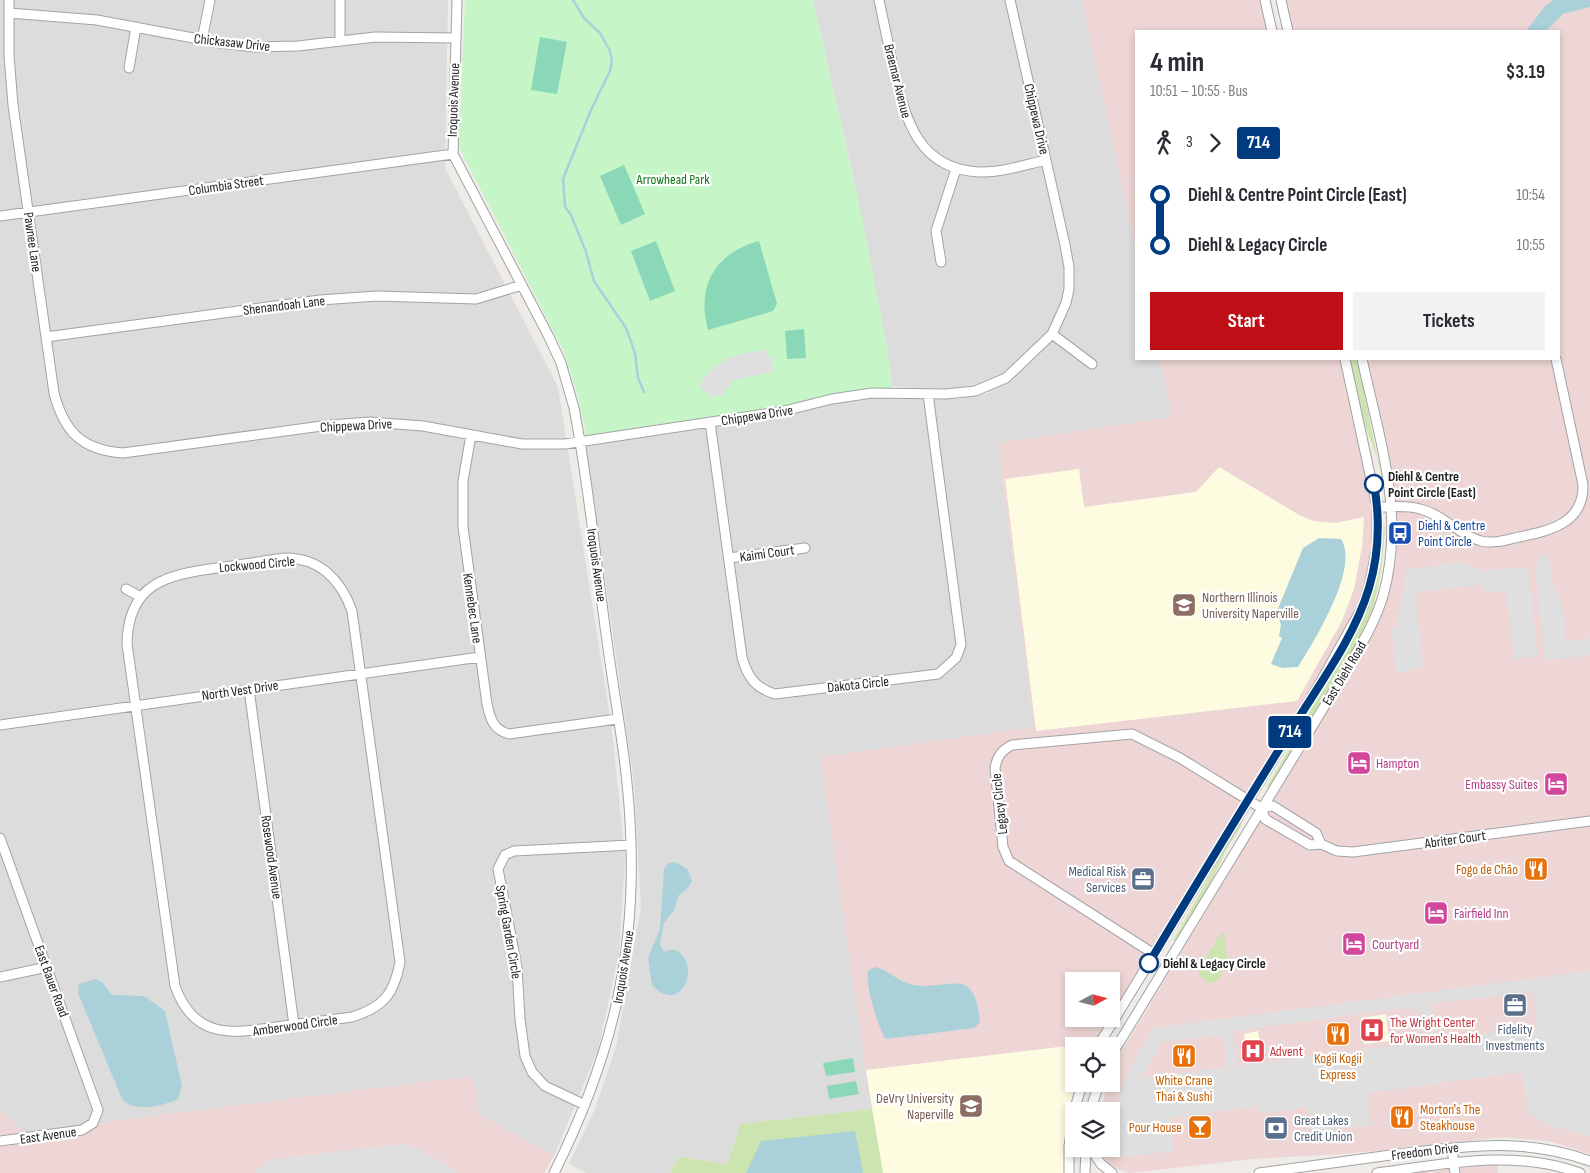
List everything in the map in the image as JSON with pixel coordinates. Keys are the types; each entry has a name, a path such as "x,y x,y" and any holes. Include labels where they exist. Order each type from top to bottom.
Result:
{"street":[{"name":"Pawnee Lane","path":"9,0 10,79 54,393 61,417 75,435 92,447 102,450"},
{"path":"202,40 210,0"},
{"path":"340,0 340,41"},
{"name":"Iroquois Avenue","path":"457,0 453,154 522,285 560,363 574,408 580,440 630,818 629,929 620,991 608,1044 585,1105 554,1173"},
{"name":"Braemar Avenue","path":"878,0 903,108 910,128 925,148 940,160 956,169 993,172 1046,160"},
{"name":"Chippewa Drive","path":"102,450 123,453 370,422 423,426 522,444 565,444 580,440 784,411 832,399 872,392 960,393 988,387 1013,372 1052,334 1066,304 1069,267 1010,0"},
{"path":"1265,0 1272,30"},
{"path":"1281,0 1288,30"},
{"name":"Chickasaw Drive","path":"9,13 97,20 239,46 274,47 393,36 456,38"},
{"path":"129,68 136,27"},
{"name":"Columbia Street","path":"0,216 453,154"},
{"path":"941,262 936,231 956,169"},
{"name":"Shenandoah Lane","path":"46,337 320,300 383,296 476,299 522,285"},
{"path":"1052,334 1092,364"},
{"name":"East Diehl Road","path":"1103,1037 1347,638 1363,606 1377,547 1377,507 1345,360"},
{"name":"East Diehl Road","path":"1120,1041 1371,627 1382,597 1390,568 1393,542 1393,507 1362,360"},
{"path":"1377,507 1421,509 1473,538 1491,542 1547,531 1560,526 1568,520 1581,501 1583,480 1556,360"},
{"name":"Dakota Circle","path":"710,422 742,657 752,680 766,691 775,694 914,678 943,672 956,658 961,645 928,394"},
{"name":"Kennebec Lane","path":"471,435 463,481 463,527 489,716 497,729 509,734 617,719"},
{"name":"Kaimi Court","path":"729,558 805,548"},
{"name":"Lockwood Circle","path":"136,705 127,644 131,613 141,597 162,580 180,573 285,558 304,560 323,568 336,580 346,594 352,611 361,674"},
{"path":"126,589 141,597"},
{"name":"North Vest Drive","path":"0,725 480,658"},
{"name":"Amberwood Circle","path":"136,705 175,986 179,998 194,1018 218,1031 244,1032 352,1017 366,1013 385,1000 397,978 399,952 361,674"},
{"name":"Rosewood Avenue","path":"249,689 294,1024"},
{"name":"Legacy Circle","path":"1154,954 1074,901 1013,866 1009,861 1003,847 995,768 999,755 1012,745 1132,734 1180,758 1248,800"},
{"name":"Abriter Court","path":"1248,800 1262,808 1273,806 1316,833 1321,844"},
{"name":"Abriter Court","path":"1262,808 1265,819 1310,845 1321,844 1337,851 1353,852 1590,821"},
{"name":"East Bauer Road","path":"0,838 97,1101 98,1110 94,1123"},
{"name":"Spring Garden Circle","path":"585,1105 551,1090 539,1080 528,1064 520,1018 514,948 498,869 500,861 505,855 514,851 631,845"},
{"path":"0,977 47,967"},
{"name":"East Avenue","path":"0,1141 82,1130 94,1123"},
{"name":"Freedom Drive","path":"1259,1173 1495,1144 1553,1149 1590,1161"},
{"path":"1452,1148 1455,1173"},
{"path":"1069,1157 1069,1173"},
{"path":"1085,1173 1086,1157"},
{"path":"1097,1157 1101,1164 1112,1173"},
{"name":"Freedom Drive","path":"1377,1173 1453,1163 1528,1160 1557,1165 1580,1173"}],"shaded area":[{"path":"0,0 448,0 445,168 558,387 612,730 625,859 619,953 598,1050 554,1156 479,1114 473,1076 127,1119 28,1136 0,1110"},
{"path":"813,0 1082,0 1135,245 1135,360 1160,360 1173,417 998,443 1034,727 820,757 872,1109 741,1124 727,1164 679,1157 670,1173 586,1173 569,1164 595,1109 616,1047 641,907 634,783 586,445 783,417 839,402 866,398 958,399 988,393 986,383 959,390 933,390 892,386 887,348 854,180"},
{"path":"1082,0 1260,0 1267,30 1135,30 1135,245"},
{"path":"1286,0 1590,0 1590,1154 1552,1142 1505,1137 1344,1154 1253,1159 1129,1173 1114,1168 1104,1157 1120,1157 1120,1102 1103,1102 1105,1092 1120,1092 1120,1054 1371,638 1383,609 1396,561 1398,533 1394,481 1367,360 1560,360 1560,30 1293,30"},
{"path":"767,350 768,357 772,357 773,372 734,380 721,396 717,394 715,398 700,388 701,382 709,372 726,359 744,353"},
{"path":"1160,360 1341,360 1372,505 1371,555 1361,596 1351,621 1120,1000 1120,972 1065,972 1065,1028 1103,1028 1097,1037 1065,1037 1065,1046 866,1070 820,757 1034,727 998,443 1172,417"},
{"name":"Northern Illinois University Naperville","path":"1219,467 1299,515 1313,521 1335,523 1364,517 1362,546 1354,589 1342,621 1297,701 1036,731 1005,479 1079,469 1084,507 1196,492"},
{"path":"1542,554 1550,559 1552,581 1562,604 1565,641 1589,638 1590,632 1590,655 1545,660 1535,568"},
{"path":"1462,562 1485,571 1528,567 1538,656 1515,659 1506,591 1483,593 1481,585 1415,592 1423,667 1397,674 1391,628 1396,627 1407,569"},
{"path":"1590,971 1590,1136 1547,1125 1528,1111 1522,1072 1367,1093 1371,1125 1311,1132 1307,1107 1259,1114 1258,1106 1170,1118 1173,1151 1120,1157 1120,1102 1117,1102 1127,1075 1153,1028","holes":["1533,991 1537,1027 1438,1040 1430,1004","1411,1007 1420,1011 1428,1041 1236,1066 1233,1031","1223,1035 1227,1067 1141,1078 1162,1042"]},
{"name":"The Wright Center for Women's Health","path":"1386,1014 1389,1041 1364,1044 1361,1018"},
{"name":"Advent","path":"1258,1031 1262,1057 1247,1059 1244,1034"},
{"name":"DeVry University Naperville","path":"1065,1046 1065,1092 1074,1092 1072,1102 1065,1102 1064,1173 883,1173 866,1070"},
{"path":"473,1076 479,1114 554,1156 544,1173 0,1173 0,1110 28,1136 127,1119"},
{"path":"401,1144 414,1147 461,1173 255,1173 268,1160"},
{"path":"1498,1163 1498,1173 1412,1173 1429,1171"}],"green space":[{"name":"Arrowhead Park","path":"465,0 813,0 864,226 887,348 892,391 800,407 587,439 577,393 563,350 459,147"},
{"path":"540,37 567,42 557,94 531,90"},
{"path":"624,165 645,214 621,225 600,176"},
{"path":"656,241 675,291 650,301 631,251"},
{"path":"759,241 777,304 773,311 708,330 705,299 707,286 712,274 720,263 731,254 744,246"},
{"path":"804,329 806,358 787,359 785,331"},
{"path":"1350,360 1357,360 1384,489 1376,454 1365,426"},
{"path":"1382,525 1385,526 1380,576 1375,601 1367,625 1269,788 1267,786 1303,727 1316,697 1363,618 1379,567"},
{"path":"1240,822 1242,824 1226,850 1211,883 1175,941 1173,940 1190,911"},
{"path":"1224,933 1228,962 1217,982 1209,983 1201,978 1198,971 1220,934"},
{"path":"853,1058 855,1072 826,1076 823,1063"},
{"path":"856,1081 859,1094 829,1099 827,1086"},
{"path":"872,1109 883,1173 670,1173 679,1157 727,1164 741,1124"}],"water":[{"path":"1554,0 1590,0 1590,7 1563,14 1547,30 1527,30 1546,5"},
{"path":"1319,538 1341,539 1345,552 1345,568 1333,604 1324,623 1298,667 1282,668 1271,664 1282,638 1279,636 1281,625 1277,611 1303,548"},
{"path":"675,862 687,869 692,881 688,888 679,895 674,910 664,923 660,944 664,952 675,950 683,956 687,965 688,975 685,984 680,991 672,995 663,993 652,985 648,958 660,929 664,869 668,863"},
{"path":"875,967 909,984 927,986 959,984 967,986 973,992 980,1022 974,1028 886,1039 876,1016 868,985 868,971"},
{"path":"96,979 102,982 112,995 144,996 165,1011 182,1086 178,1099 157,1106 141,1107 133,1106 122,1099 78,993 79,984"},
{"path":"855,1131 863,1173 746,1173 761,1141"}],"waterway":[{"path":"573,0 584,18 600,33 610,51 612,61 610,71 591,110 563,179 565,207 571,215 586,252 594,281 626,328 635,353 638,378 644,392"}],"bus line":[{"name":"714","path":"1149,963 1319,685 1347,638 1363,606 1374,568 1377,547 1378,520 1374,484"}],"place":[{"name":"Diehl & Centre Point Circle (East)","path":"1374,484"},
{"name":"Diehl & Centre Point Circle","path":"1400,533"},
{"name":"Northern Illinois University Naperville","path":"1184,605"},
{"name":"Hampton","path":"1359,763"},
{"name":"Embassy Suites","path":"1556,784"},
{"name":"Fogo de Chão","path":"1536,869"},
{"name":"Medical Risk Services","path":"1143,879"},
{"name":"Fairfield Inn","path":"1436,913"},
{"name":"Courtyard","path":"1354,944"},
{"name":"Diehl & Legacy Circle","path":"1149,963"},
{"name":"Fidelity Investments","path":"1515,1005"},
{"name":"The Wright Center for Women's Health","path":"1372,1030"},
{"name":"Kogii Kogii Express","path":"1338,1034"},
{"name":"Advent","path":"1253,1051"},
{"name":"White Crane Thai & Sushi","path":"1184,1056"},
{"name":"DeVry University Naperville","path":"971,1106"},
{"name":"Morton's The Steakhouse","path":"1402,1117"},
{"name":"Pour House","path":"1200,1127"},
{"name":"Great Lakes Credit Union","path":"1276,1128"}]}
